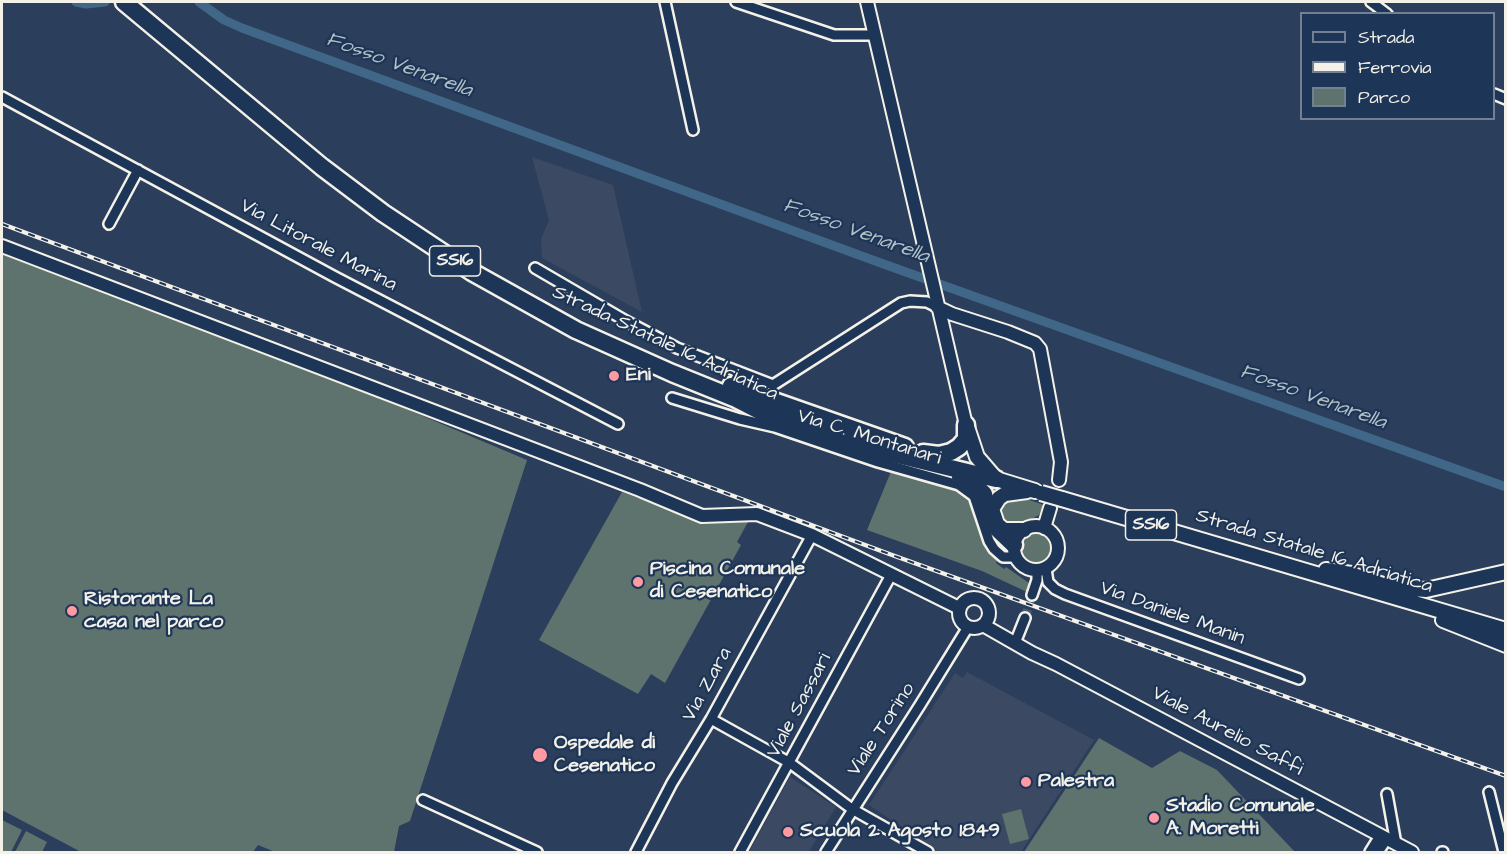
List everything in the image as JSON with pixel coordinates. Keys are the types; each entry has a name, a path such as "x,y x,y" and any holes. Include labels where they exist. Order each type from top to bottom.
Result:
{"highway":[{"name":"Strada Statale 16 Adriatica","path":"130,2 331,161 393,206 482,265 581,320 674,364 735,388 917,456 996,479"},
{"path":"917,456 939,455 959,447 966,439 966,425"},
{"path":"917,456 979,487 984,494 992,524 1015,551"}],"main road":[{"path":"966,425 977,458 996,479"},
{"name":"Strada Statale 16 Adriatica","path":"996,479 1506,630"},
{"path":"1024,530 1004,530 997,524 992,509 999,498 1005,494 1018,491 1038,492"},
{"path":"1301,570 1351,574 1389,587 1426,590 1506,572"},
{"path":"1389,596 1506,645"}],"street":[{"path":"664,2 693,130"},
{"path":"736,2 834,35 875,35"},
{"path":"867,2 966,425"},
{"path":"1371,2 1384,12"},
{"name":"Via Litorale Marina","path":"2,97 335,277 618,424"},
{"path":"109,224 138,170"},
{"path":"2,246 640,490 702,516 758,514 812,535 959,608"},
{"path":"535,268 677,348 773,386 901,303 910,301 937,304 952,314 1026,339 1035,343 1040,349 1060,462 1059,480"},
{"name":"Via C. Montanari","path":"672,398 775,427 878,462 959,485 970,491 976,501 989,541 994,549 1003,557 1015,551"},
{"path":"1044,528 1050,508"},
{"path":"1032,595 1041,570 1055,560 1059,548 1055,536 1044,528 1034,526 1019,534 1015,551 1024,567 1041,570"},
{"name":"Via Zara","path":"636,852 672,783 711,719 812,535"},
{"name":"Via Daniele Manin","path":"1041,570 1054,590 1299,679"},
{"name":"Viale Sassari","path":"740,852 891,576"},
{"path":"977,598 987,606 985,622 973,628 961,621 959,608 964,601 977,598"},
{"path":"1017,638 1025,618"},
{"name":"Viale Aurelio Saffi","path":"985,622 1017,638 1056,664"},
{"name":"Viale Aurelio Saffi","path":"985,622 1032,654 1056,664 1412,852"},
{"name":"Viale Torino","path":"826,852 968,627"},
{"path":"711,719 790,763 852,809 928,852"},
{"path":"1489,792 1504,852"},
{"path":"1378,852 1388,840 1387,794"},
{"path":"423,800 537,852"},
{"path":"1370,852 1388,840"}],"shaded area":[{"path":"532,157 613,185 642,312 542,258 541,239 549,220"},
{"path":"967,672 1094,740 1021,852 939,852 869,805 955,673 963,678"},
{"path":"790,777 836,807 809,852 749,852"}],"green space":[{"path":"2,253 283,357 527,460 410,821 399,826 394,852 275,852 258,845 253,852 81,852 2,810"},
{"path":"892,469 962,490 972,505 985,546 997,559 996,563 1029,583 1030,587 1027,592 982,571 867,530"},
{"path":"622,492 695,519 748,522 737,542 741,545 665,683 651,674 638,694 539,640"},
{"path":"1021,497 1044,505 1039,515 1015,528 1002,525 996,509 1004,499"},
{"path":"1036,530 1049,536 1055,549 1049,562 1036,568 1023,562 1017,549 1023,536"},
{"name":"Stadio Comunale A. Moretti","path":"1099,738 1152,768 1180,751 1217,770 1295,852 1024,852"},
{"path":"1021,809 1029,839 1010,844 1002,814"},
{"path":"2,820 22,830 11,852 2,852"},
{"path":"26,831 47,842 42,852 15,852"}],"waterway":[{"name":"Fosso Venarella","path":"76,2 86,4 105,2"},
{"name":"Fosso Venarella","path":"199,2 224,20 242,28 878,262 1506,487"}],"tunnel":[{"path":"1025,618 1032,595"}],"railway":[{"path":"2,224 892,555 1506,776"}],"place":[{"name":"Eni","path":"614,376"},
{"name":"Piscina Comunale di Cesenatico","path":"638,582"},
{"name":"Ristorante La casa nel parco","path":"72,611"},
{"name":"Ospedale di Cesenatico","path":"540,755"},
{"name":"Palestra","path":"1026,782"},
{"name":"Stadio Comunale A. Moretti","path":"1154,818"},
{"name":"Scuola 2 Agosto 1849","path":"788,832"}]}
